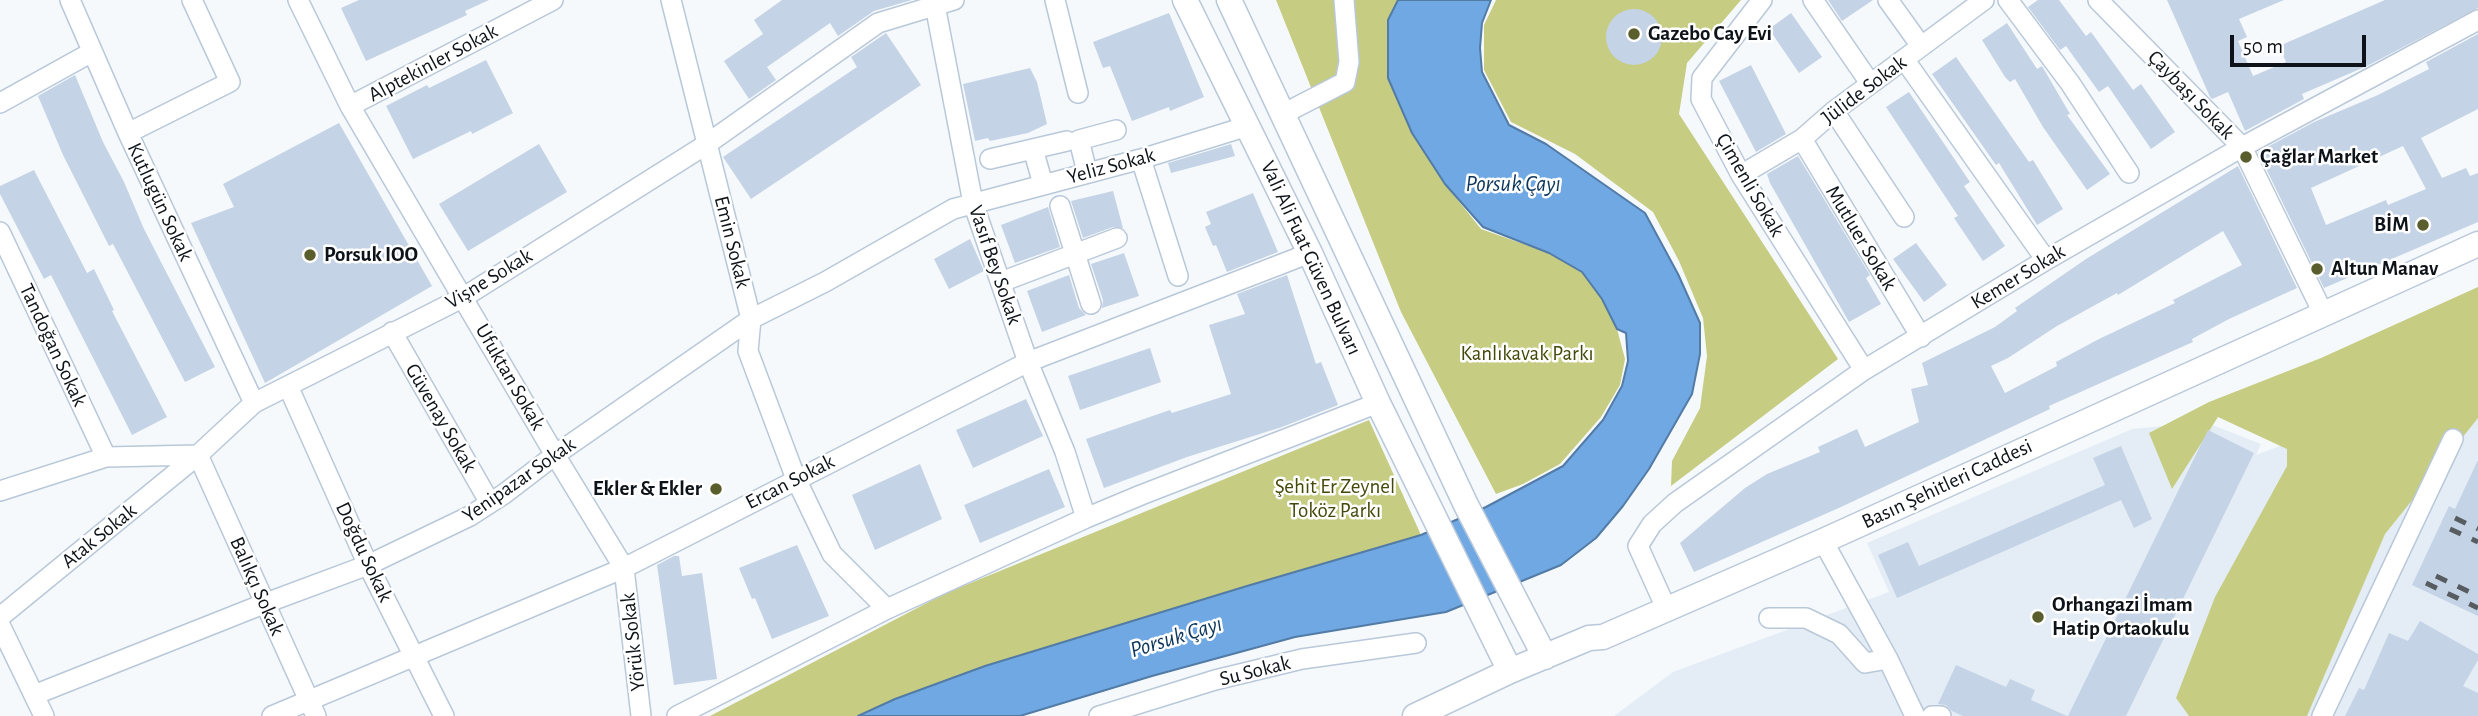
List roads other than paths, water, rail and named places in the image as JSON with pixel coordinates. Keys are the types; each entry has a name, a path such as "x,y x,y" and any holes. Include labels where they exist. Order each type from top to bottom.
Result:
{"main road":[{"name":"Vali Ali Fuat Güven Bulvarı","path":"1185,0 1311,253 1378,403 1510,671"},
{"name":"Vali Ali Fuat Güven Bulvarı","path":"1229,0 1466,505 1545,657"},
{"name":"Basın Şehitleri Caddesi","path":"1415,716 1510,671 1589,638 1603,637 1823,541 2478,244"},
{"path":"1589,638 1598,627 1727,571 1757,570"}],"street":[{"name":"Kutlugün Sokak","path":"70,0 128,133 254,403"},
{"path":"128,133 230,82 192,0"},
{"name":"Ufuktan Sokak","path":"299,0 350,106 624,568"},
{"name":"Alptekinler Sokak","path":"350,106 553,0"},
{"name":"Emin Sokak","path":"671,0 751,319 748,351 796,479 832,554 887,609"},
{"path":"1055,0 1078,93"},
{"path":"1283,114 1345,82 1349,62 1343,0"},
{"name":"Çimenli Sokak","path":"1762,0 1702,78 1701,99 1741,175 1864,370"},
{"path":"1813,0 1870,83"},
{"path":"1888,0 1921,46"},
{"name":"Jülide Sokak","path":"1741,175 1802,139 1870,83 1984,0"},
{"path":"2008,0 2070,83 2129,173"},
{"name":"Çaybaşı Sokak","path":"2098,0 2242,147 2323,313"},
{"name":"Vişne Sokak","path":"198,455 254,403 464,297 707,144 878,23 941,1"},
{"name":"Vasıf Bey Sokak","path":"941,1 973,203 1028,362 1065,452 1086,518"},
{"name":"Kemer Sokak","path":"1662,599 1638,546 1652,524 1675,503 1864,370 2046,260 2242,147 2478,20"},
{"path":"0,103 92,52"},
{"path":"1904,59 2046,260"},
{"path":"1834,111 1904,217"},
{"name":"Yeliz Sokak","path":"973,203 1141,159 1248,127"},
{"path":"1087,172 1079,140 1116,130"},
{"name":"Mutluer Sokak","path":"1802,139 1921,337"},
{"path":"990,159 1067,141"},
{"path":"1032,149 1043,184"},
{"path":"1141,159 1178,276"},
{"name":"Yenipazar Sokak","path":"34,695 368,565 470,516 751,319 825,282 953,209 973,203"},
{"path":"1060,206 1091,303"},
{"name":"Tandoğan Sokak","path":"0,232 106,457"},
{"path":"1001,282 1116,238"},
{"name":"Ercan Sokak","path":"272,716 312,709 414,658 624,568 1028,362 1311,253"},
{"name":"Güvenay Sokak","path":"392,332 490,503"},
{"name":"Doğdu Sokak","path":"288,386 368,565 444,716"},
{"path":"677,716 887,609 1086,518 1378,403"},
{"path":"2322,716 2453,439"},
{"path":"0,491 106,457 198,455"},
{"name":"Balıkçı Sokak","path":"198,455 312,709"},
{"name":"Atak Sokak","path":"0,617 198,455"},
{"path":"1823,541 1888,659 1915,716"},
{"name":"Yörük Sokak","path":"624,568 641,716"},
{"path":"1769,618 1806,618 1839,634 1865,663 1888,659"},
{"path":"0,625 44,716"},
{"name":"Su Sokak","path":"1099,716 1215,680 1302,659 1416,643"},
{"path":"1932,716 1941,716"}],"water":[{"name":"Porsuk Çayı","path":"1398,0 1491,0 1482,23 1482,72 1509,125 1546,144 1645,213 1678,274 1700,323 1700,354 1692,394 1649,469 1623,506 1596,538 1561,565 1446,612 1295,637 1020,716 858,716 895,699 985,666 1421,535 1486,507 1563,466 1603,420 1622,386 1628,361 1626,333 1617,329 1602,299 1582,272 1549,253 1483,227 1445,184 1412,133 1388,78 1388,20"}],"railway":[{"path":"2455,518 2478,529"},
{"path":"2450,529 2478,542"},
{"path":"2436,576 2478,596"},
{"path":"2426,583 2478,608"}],"place":[{"name":"Gazebo Cay Evi","path":"1634,34"},
{"name":"Çağlar Market","path":"2246,157"},
{"name":"BİM","path":"2423,225"},
{"name":"Porsuk IOO","path":"310,255"},
{"name":"Altun Manav","path":"2317,269"},
{"name":"Ekler & Ekler","path":"716,489"},
{"name":"Orhangazi İmam Hatip Ortaokulu","path":"2038,617"}],"park label":[{"name":"Kanlıkavak Parkı","path":"1527,354"},
{"name":"Şehit Er Zeynel Toköz Parkı","path":"1335,499"}]}
